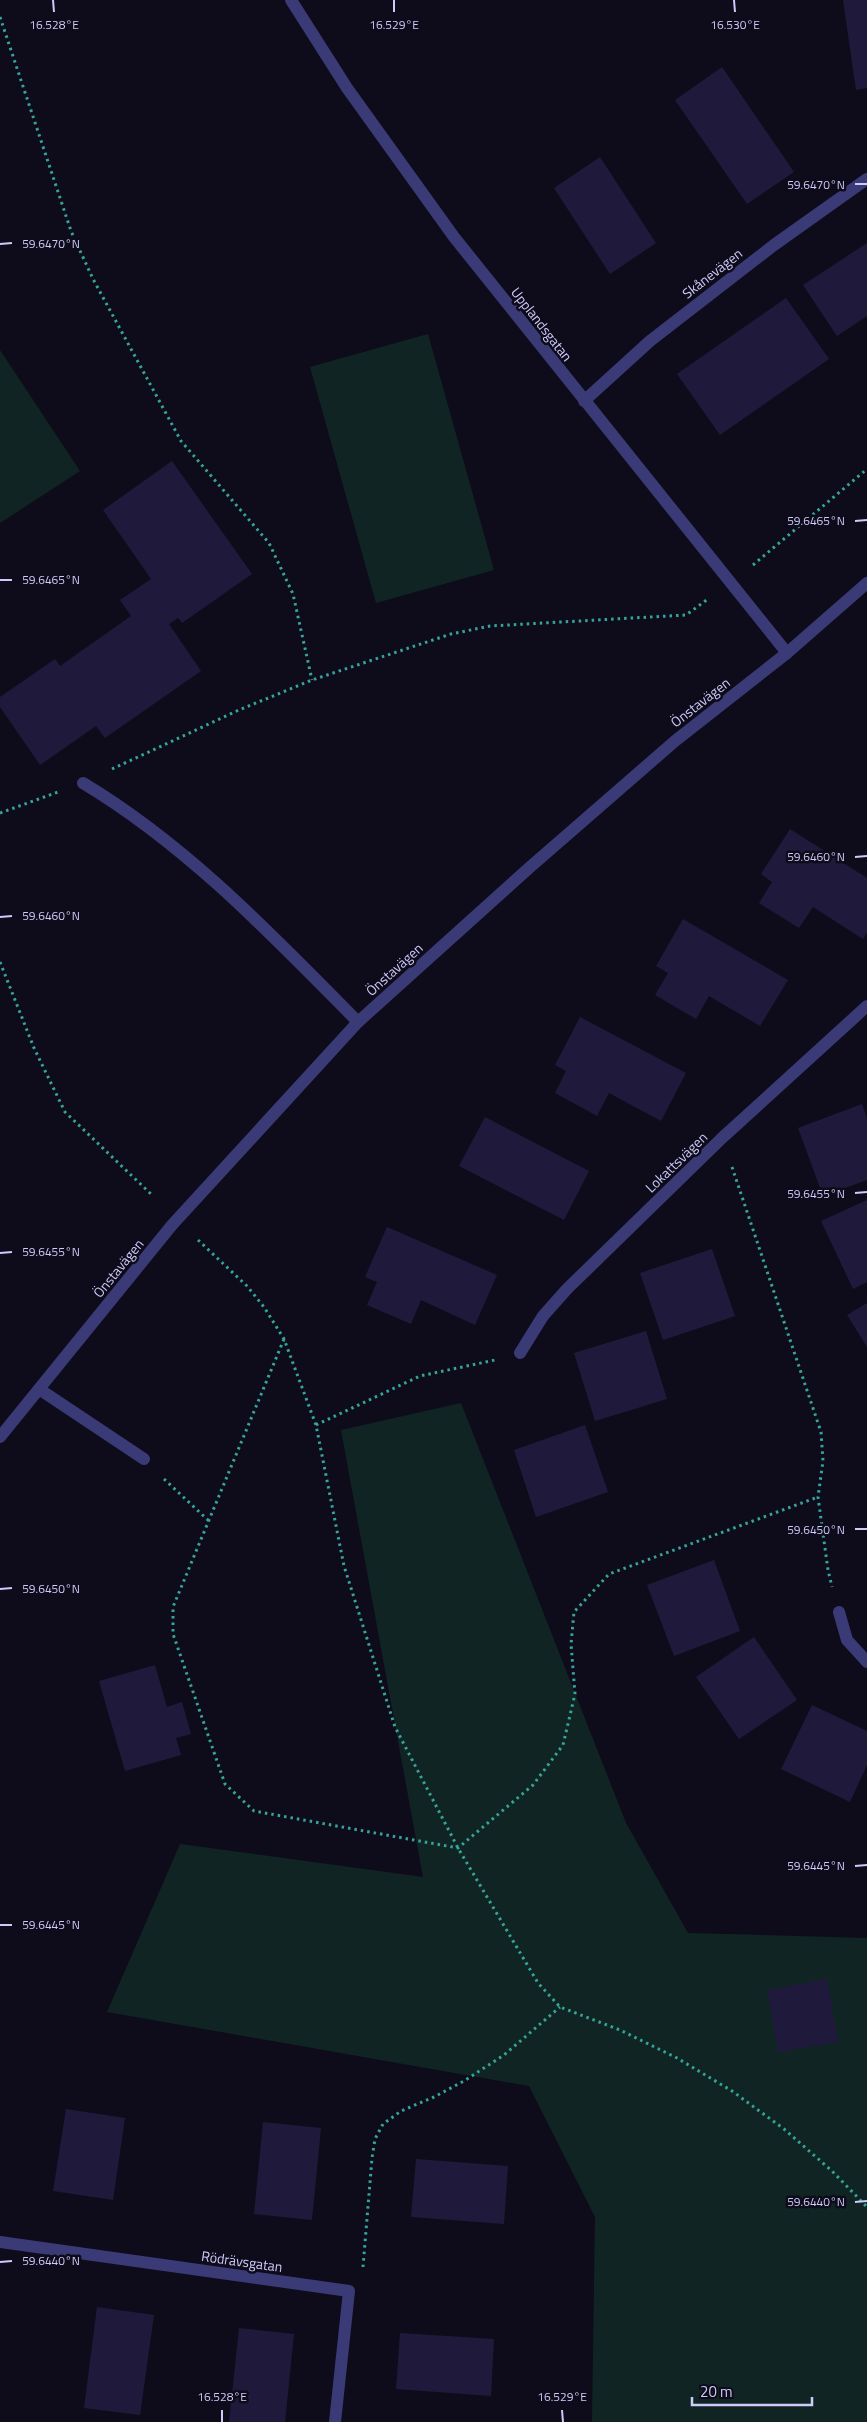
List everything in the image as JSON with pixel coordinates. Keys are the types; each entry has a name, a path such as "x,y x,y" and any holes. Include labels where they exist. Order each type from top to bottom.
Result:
{"street":[{"name":"Upplandsgatan","path":"291,0 347,88 454,237 787,652"},
{"name":"Skånevägen","path":"584,401 658,335 774,245 867,179"},
{"name":"Önstavägen","path":"0,1437 172,1225 358,1022 522,874 675,741 787,652 867,583"},
{"path":"83,783 120,805 240,903 358,1022"},
{"name":"Lokattsvägen","path":"520,1353 543,1316 567,1289 722,1138 867,1006"},
{"path":"39,1390 144,1460"},
{"path":"839,1612 847,1640 867,1662"},
{"name":"Rödrävsgatan","path":"0,2242 349,2291"},
{"path":"335,2422 349,2291"}],"path":[{"path":"0,17 71,230 93,279 181,441 270,544 293,594 312,680"},
{"path":"0,813 83,783 239,710 312,680 451,634 490,626 686,615 768,555 867,469"},
{"path":"0,962 34,1048 65,1112 152,1195"},
{"path":"722,1138 821,1432 823,1461 818,1497 828,1570 839,1612"},
{"path":"198,1240 247,1286 264,1306 284,1339 316,1425 344,1566 395,1727 458,1848 538,1983 560,2007 620,2030 677,2058 732,2091 784,2129 832,2171 867,2207"},
{"path":"284,1339 173,1607 173,1634 225,1784 254,1811 458,1848"},
{"path":"316,1425 420,1376 520,1353"},
{"path":"144,1460 209,1521"},
{"path":"458,1848 533,1785 563,1745 575,1694 571,1644 574,1612 609,1574 818,1497"},
{"path":"349,2291 362,2267 372,2158 375,2139 383,2124 401,2111 434,2097 464,2081 504,2055 560,2007"}],"green space":[{"path":"428,334 494,570 376,603 310,367"},
{"path":"0,350 80,471 0,523"},
{"path":"461,1403 626,1823 688,1933 867,1938 867,2422 592,2422 595,2217 529,2086 107,2012 180,1844 423,1877 341,1430"}],"building":[{"path":"843,0 867,0 867,88 856,90"},
{"path":"722,67 794,172 747,204 675,100"},
{"path":"600,157 656,243 610,274 554,188"},
{"path":"867,243 867,316 837,336 803,285"},
{"path":"786,298 829,359 720,435 677,374"},
{"path":"172,461 252,574 182,623 178,618 169,624 201,671 105,738 96,726 40,765 0,707 0,697 55,659 60,666 131,616 120,600 151,579 103,510"},
{"path":"790,829 867,878 867,933 863,939 813,907 799,928 759,903 772,882 761,874"},
{"path":"683,919 788,980 760,1026 709,996 696,1019 655,995 668,973 656,966"},
{"path":"580,1017 686,1073 661,1121 609,1093 597,1116 555,1093 566,1071 555,1065"},
{"path":"862,1104 867,1118 867,1180 823,1196 798,1128"},
{"path":"485,1117 589,1171 564,1220 459,1166"},
{"path":"867,1200 867,1282 853,1289 821,1221"},
{"path":"387,1227 497,1275 475,1325 421,1300 411,1324 367,1305 377,1282 365,1277"},
{"path":"712,1249 735,1316 663,1340 640,1273"},
{"path":"867,1303 867,1347 847,1315"},
{"path":"646,1331 667,1399 595,1421 574,1353"},
{"path":"585,1425 608,1492 536,1517 514,1450"},
{"path":"714,1560 740,1631 674,1656 647,1585"},
{"path":"754,1637 797,1700 739,1739 696,1677"},
{"path":"155,1665 167,1707 182,1702 191,1734 176,1738 181,1755 125,1771 99,1681"},
{"path":"812,1705 867,1731 867,1765 850,1802 781,1769"},
{"path":"827,1979 838,2042 778,2052 767,1990"},
{"path":"66,2109 125,2118 113,2200 53,2191"},
{"path":"263,2122 321,2128 312,2220 254,2214"},
{"path":"416,2159 508,2166 504,2224 411,2217"},
{"path":"97,2307 154,2315 140,2415 84,2408"},
{"path":"239,2328 294,2334 285,2422 229,2422"},
{"path":"400,2333 494,2339 491,2396 396,2389"}]}
